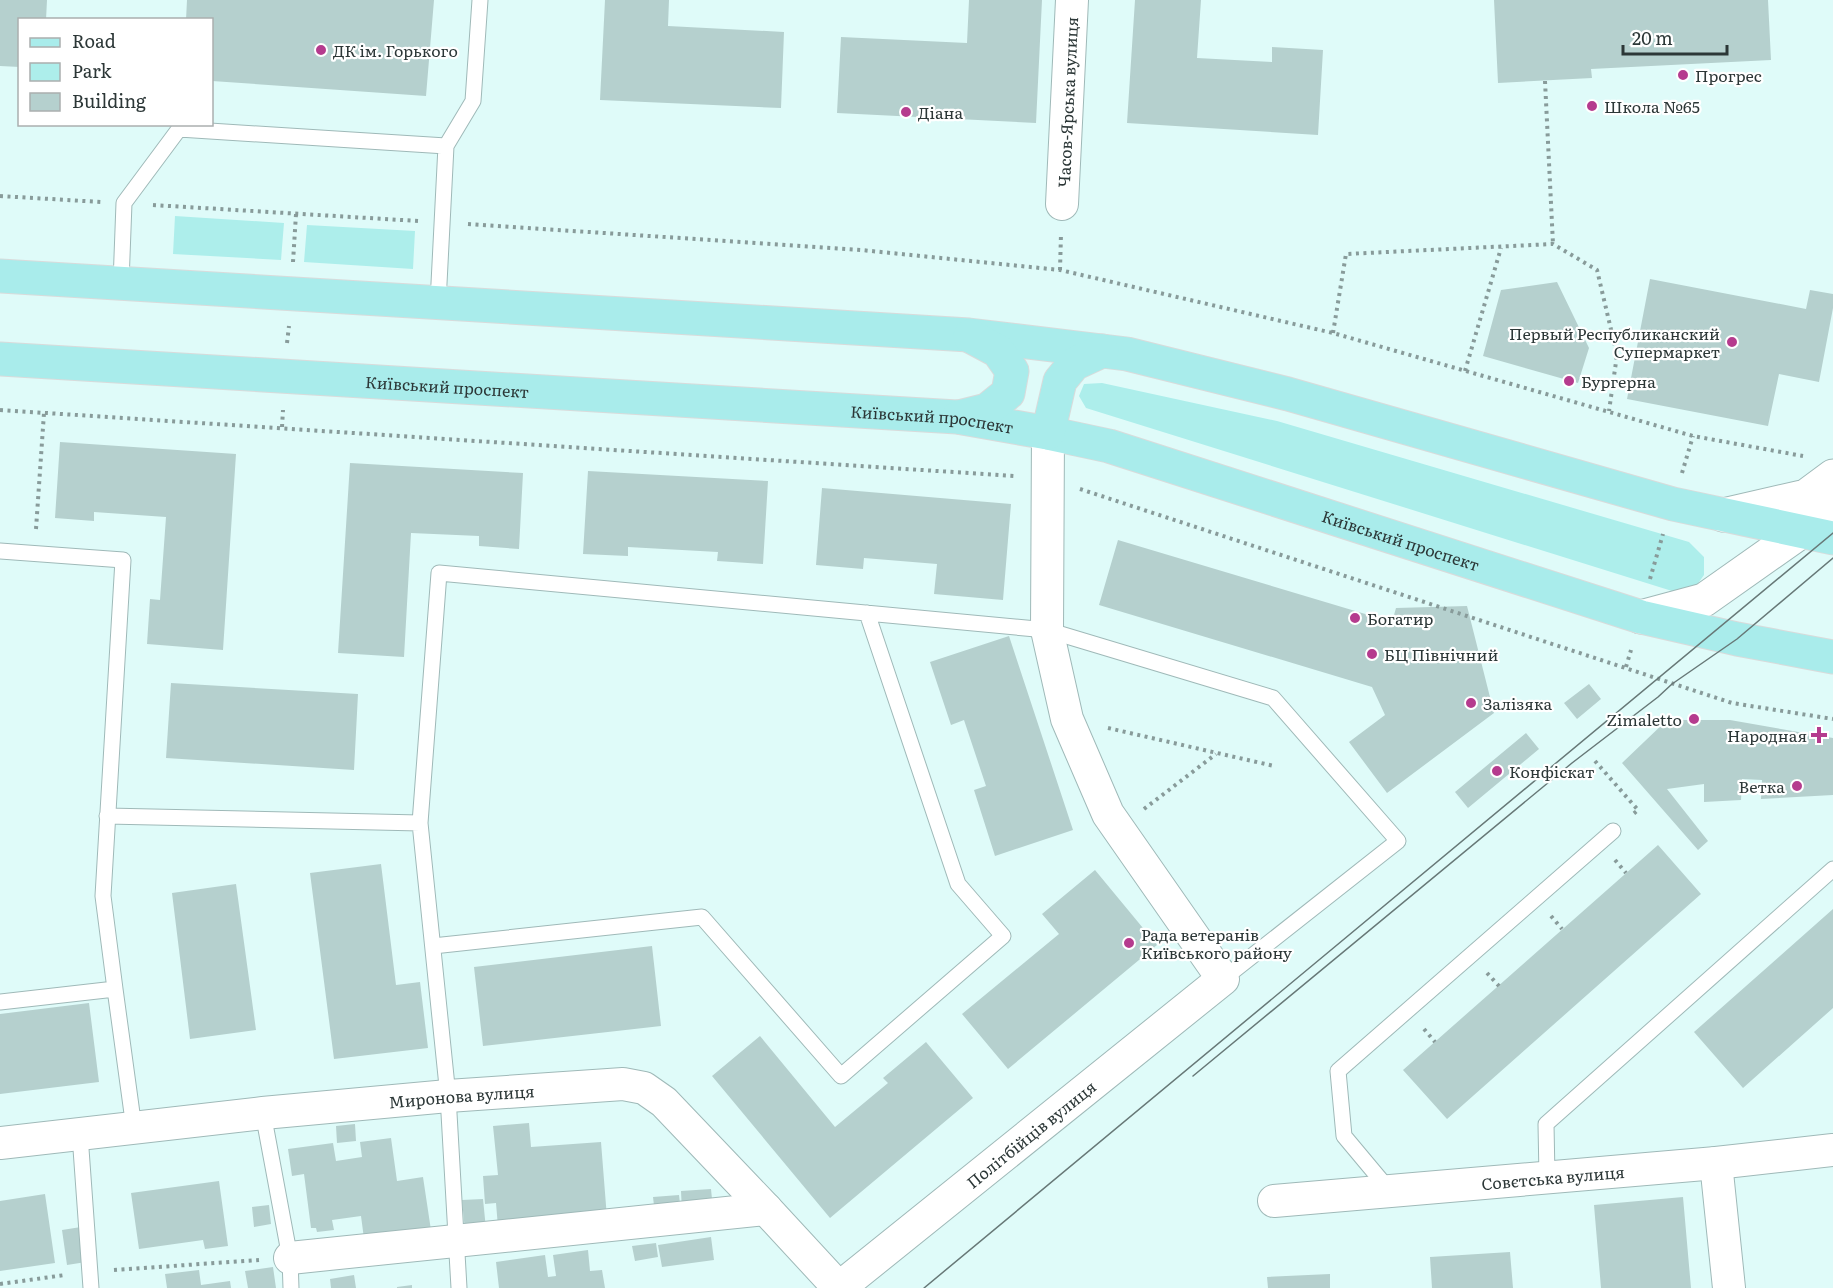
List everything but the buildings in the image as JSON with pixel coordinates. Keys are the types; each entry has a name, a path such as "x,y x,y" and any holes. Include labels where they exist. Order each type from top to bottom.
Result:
{"main road":[{"path":"0,276 969,335 1127,354 1288,394 1673,504 1817,535"},
{"path":"957,417 987,410 1008,393 1012,371 998,351 969,335"},
{"path":"1048,433 1060,381 1074,364 1102,351"},
{"name":"Київський проспект","path":"0,359 957,417 1109,446 1641,616 1737,639 1833,657"},
{"path":"1723,515 1806,496 1822,467"},
{"path":"1641,616 1704,600 1817,535 1833,509"}],"street":[{"name":"Часов-Ярська вулиця","path":"1062,204 1072,0"},
{"path":"1048,433 1047,630 1067,719 1108,814 1222,979"},
{"name":"Політбійців вулиця","path":"839,1288 1222,979"},
{"name":"Миронова вулиця","path":"0,1143 263,1113 448,1095 623,1084 644,1088 664,1102 839,1288"},
{"name":"Совєтська вулиця","path":"1274,1201 1716,1163 1833,1150"},
{"path":"1716,1163 1729,1288"},
{"path":"290,1273 456,1240 766,1209"}],"lane":[{"path":"438,303 446,146 473,101 480,0"},
{"path":"120,284 124,203 178,129 446,146"},
{"path":"0,550 123,560 103,896 134,1128"},
{"path":"459,1288 448,1095 420,823 439,573 1047,630 1273,698 1398,841 1222,979"},
{"path":"433,946 702,917 841,1076 1003,936 958,884 867,613"},
{"path":"107,816 420,823"},
{"path":"1389,1191 1344,1136 1338,1071 1613,831"},
{"path":"1547,1178 1546,1124 1833,869"},
{"path":"0,1002 115,988"},
{"path":"263,1113 290,1273"},
{"path":"80,1135 92,1288"}],"path":[{"path":"1545,81 1553,244"},
{"path":"0,196 861,250 1060,270 1334,333 1693,436 1822,467"},
{"path":"1334,333 1346,254 1553,244 1597,270 1617,355 1609,411"},
{"path":"1465,371 1501,248"},
{"path":"0,410 1047,478 1732,703 1833,719"},
{"path":"35,553 44,413"},
{"path":"1626,667 1693,436"},
{"path":"1067,719 1274,766"},
{"path":"1118,829 1217,753"},
{"path":"1595,762 1638,810"},
{"path":"0,1284 90,1272 290,1273"}],"green space":[{"path":"175,216 284,223 281,260 173,254"},
{"path":"307,225 415,231 413,269 304,262"},
{"path":"1102,383 1277,421 1689,542 1704,557 1704,575 1694,589 1672,591 1086,408 1079,396 1084,384"}],"tram line":[{"path":"924,1288 1833,533"},
{"path":"1193,1076 1572,763 1672,684 1737,639 1833,558"}],"place":[{"name":"ДК ім. Горького","path":"321,50"},
{"name":"Прогрес","path":"1683,75"},
{"name":"Школа №65","path":"1592,106"},
{"name":"Діана","path":"906,112"},
{"name":"Первый Республиканский Супермаркет","path":"1732,342"},
{"name":"Бургерна","path":"1569,381"},
{"name":"Богатир","path":"1355,618"},
{"name":"БЦ Північний","path":"1372,654"},
{"name":"Залізяка","path":"1471,703"},
{"name":"Zimaletto","path":"1694,719"},
{"name":"Народная","path":"1819,735"},
{"name":"Конфіскат","path":"1497,771"},
{"name":"Ветка","path":"1797,786"},
{"name":"Рада ветеранів Київського району","path":"1129,943"}]}
